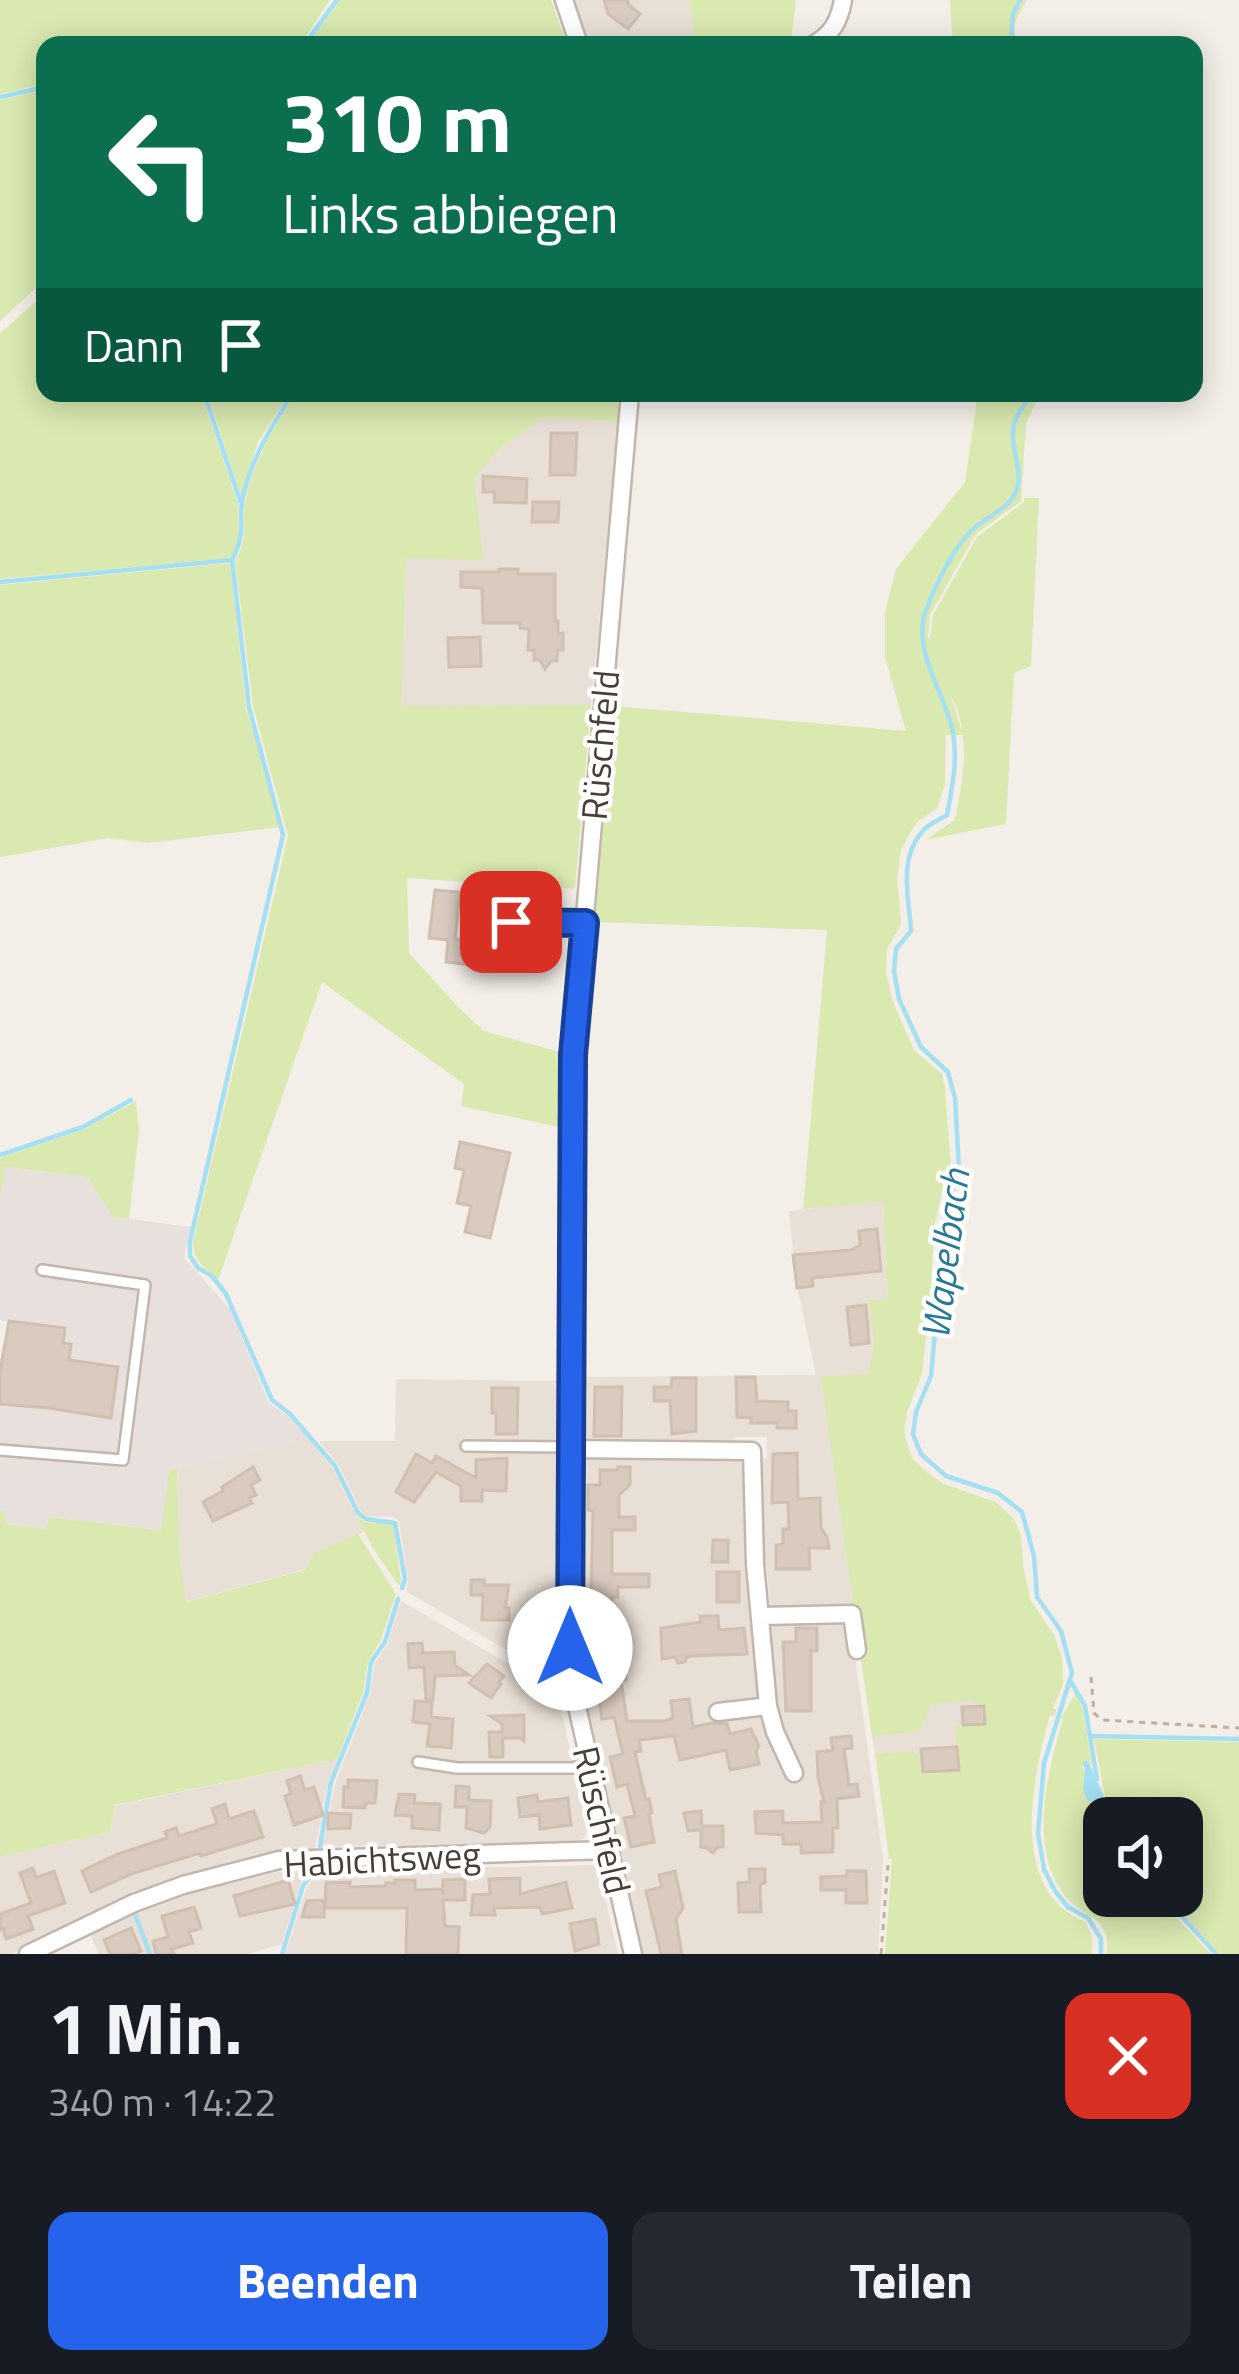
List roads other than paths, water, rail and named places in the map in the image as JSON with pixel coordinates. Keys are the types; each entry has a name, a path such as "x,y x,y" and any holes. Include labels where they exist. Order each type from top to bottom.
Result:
{"street":[{"path":"564,0 576,36"},
{"path":"827,36 837,24 843,0"},
{"name":"Rüschfeld","path":"629,402 573,1055 570,1448 571,1681 633,1954"},
{"path":"570,1448 752,1451 754,1564 768,1706 794,1773"},
{"path":"761,1616 852,1615 857,1650"},
{"path":"718,1712 768,1706"},
{"name":"Habichtsweg","path":"28,1954 134,1903 183,1885 279,1861 609,1850"}],"lane":[{"path":"472,927 511,922 585,923"},
{"path":"0,1450 123,1460 145,1285 42,1270"},
{"path":"466,1447 570,1448"},
{"path":"418,1762 457,1768 574,1768 589,1763"}],"water":[{"path":"1088,1761 1103,1797 1086,1797 1083,1762"}],"waterway":[{"path":"311,36 337,0"},
{"name":"Wapelbach","path":"1012,36 1013,14 1020,0"},
{"path":"0,97 36,89"},
{"path":"207,402 240,501"},
{"path":"287,402 247,482 240,541 232,560 249,707 283,835 190,1256 226,1294 272,1400 335,1466 358,1513 366,1519 395,1523 405,1579 402,1588"},
{"name":"Wapelbach","path":"1026,402 1014,424 1019,478 1014,496 957,548 923,625 926,657 953,733 955,764 947,815 924,829 910,854 911,931 896,949 894,971 899,999 921,1047 948,1072 955,1098 959,1169 940,1234 931,1376 916,1412 913,1434 921,1454 946,1476 998,1493 1022,1512 1034,1556 1037,1597 1061,1631 1072,1673 1044,1763 1038,1833 1044,1869 1068,1907 1088,1918 1101,1939 1101,1954"},
{"path":"0,582 232,560"},
{"path":"0,1155 83,1127 131,1100"},
{"path":"320,1846 331,1782 367,1693 371,1662 385,1642 398,1599"},
{"path":"1071,1682 1085,1706 1097,1779"},
{"path":"1090,1736 1239,1739"},
{"path":"282,1954 303,1886 313,1871"},
{"path":"135,1914 150,1954"},
{"path":"1182,1917 1216,1954"}]}
